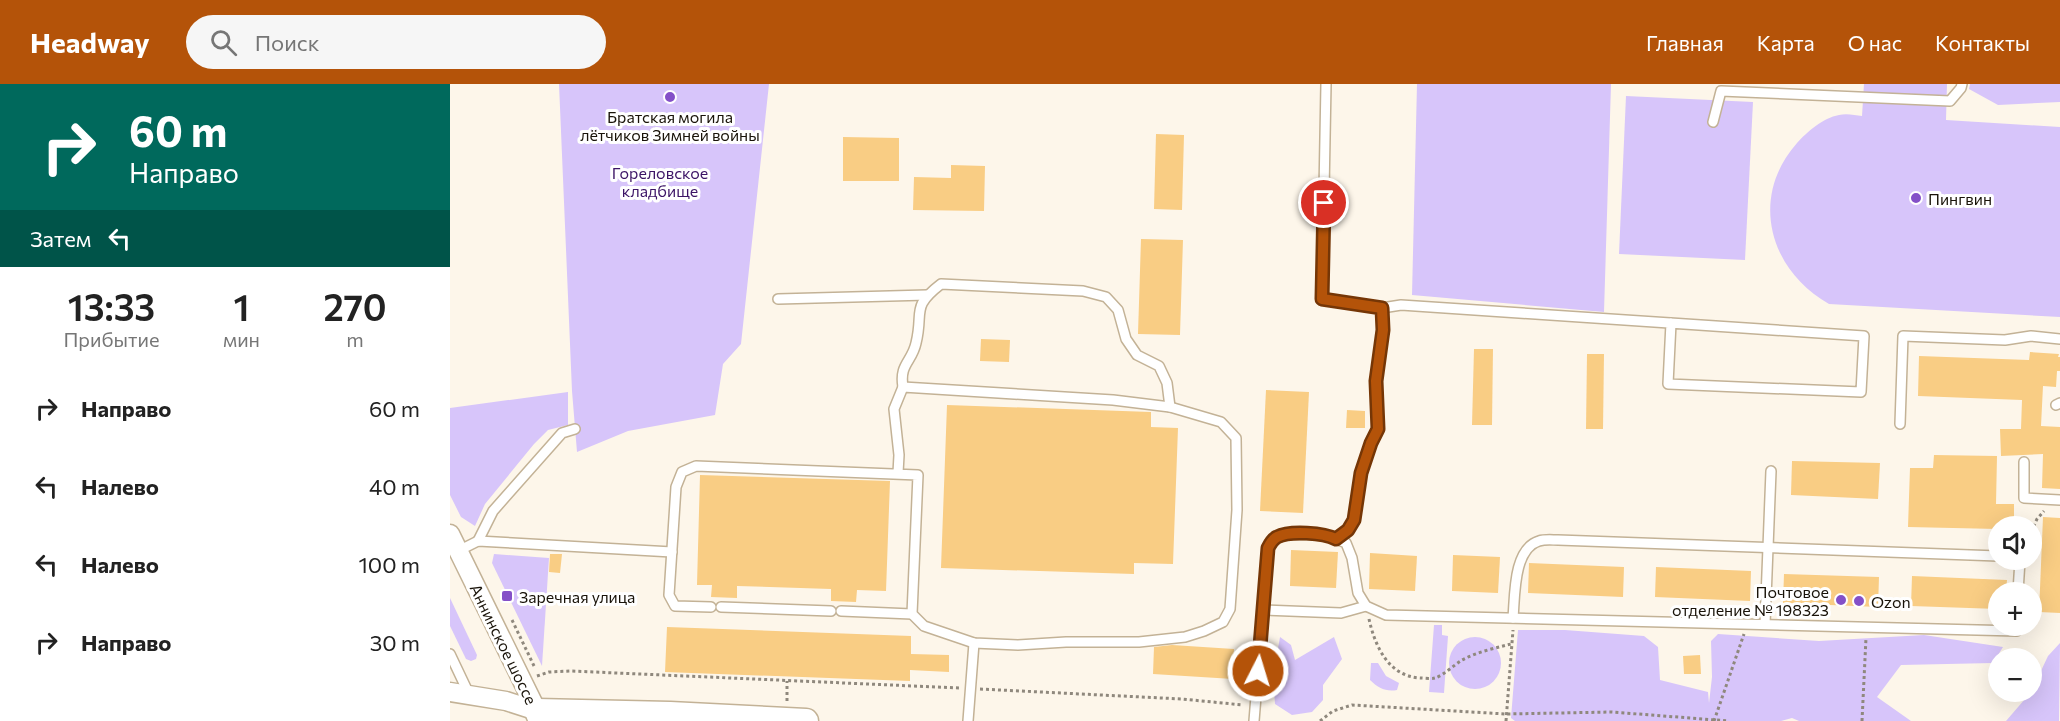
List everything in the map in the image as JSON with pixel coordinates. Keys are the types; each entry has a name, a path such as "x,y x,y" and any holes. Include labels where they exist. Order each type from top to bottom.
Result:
{"street":[{"name":"Аннинское шоссе","path":"453,541 539,716"},
{"path":"450,692 506,700 539,716 806,721"}],"lane":[{"path":"1326,84 1322,299 1382,308 1401,305 1671,323 1864,336 1862,392 1668,384 1671,323"},
{"path":"1713,122 1721,91 1950,102 1962,84"},
{"path":"898,473 899,455 894,409 903,387 901,374 916,343 919,310 927,295 941,284 1083,291 1106,297 1118,310 1126,339 1137,355 1159,366 1167,383 1170,407"},
{"path":"778,298 927,295"},
{"path":"1336,539 1348,530 1354,520 1361,473 1378,429 1376,381 1383,330 1382,308"},
{"path":"1900,424 1903,336 2005,340 2031,336 2060,339"},
{"path":"903,387 1113,400 1170,407 1221,422 1236,438 1237,510 1230,609 1223,622 1204,631 1185,637 1139,642 1066,642 1018,645 974,643 924,626 912,614 675,606 669,595 676,487 682,472 696,466 918,475 912,614"},
{"path":"478,542 494,511 562,433 575,429"},
{"path":"2024,462 2024,498 2060,500"},
{"path":"1765,624 1771,471"},
{"path":"1254,717 1268,548 1275,537 1287,534 1327,535 1346,543 1352,558 1358,593 1366,606 1386,615 1988,630"},
{"path":"453,541 672,552"},
{"path":"1514,618 1518,565 1526,551 1538,541 1988,556"},
{"path":"1263,610 1341,613 1366,606"},
{"path":"968,721 974,643"},
{"path":"450,654 469,694"}],"path":[{"path":"1366,606 1373,635 1381,653 1393,667 1408,676 1434,678 1464,659 1511,644 1506,721"},
{"path":"1714,720 1748,624"},
{"path":"1862,721 1866,627"},
{"path":"536,676 549,672 571,671 1219,702 1242,705 1254,717"},
{"path":"787,681 787,706"},
{"path":"1320,721 1333,711 1352,705 1506,714 1612,712 1729,721"}],"green space":[{"name":"Гореловское кладбище","path":"559,84 769,84 741,344 723,364 715,415 628,431 577,452 572,391"},
{"path":"1417,84 1611,84 1604,312 1412,295"},
{"name":"Пингвин","path":"1864,84 1947,84 1946,120 2060,127 2060,317 1829,304 1808,290 1792,272 1780,252 1772,231 1770,209 1773,186 1782,164 1810,130 1833,117 1845,114 1862,116"},
{"path":"1970,84 2060,84 2060,102 1998,105 1969,89"},
{"path":"1626,96 1753,102 1745,260 1619,254"},
{"path":"568,392 568,425 548,430 534,444 485,504 475,526 461,517 450,495 450,408"},
{"path":"494,554 549,558 542,666 492,563"},
{"path":"450,598 477,655 476,659 471,661 466,659 450,626"},
{"path":"1434,625 1442,625 1442,635 1448,636 1444,693 1429,692"},
{"path":"1518,630 1565,630 1644,636 1658,647 1660,680 1708,692 1709,703 1712,677 1711,641 1718,634 1819,641 1924,635 2003,647 1988,648 1988,663 1901,665 1877,697 1911,721 1799,721 1792,718 1781,721 1515,721 1511,718"},
{"path":"1280,637 1291,645 1295,660 1334,637 1342,659 1323,685 1323,700 1312,712 1292,715 1275,704 1273,677"},
{"path":"1475,637 1485,639 1493,645 1499,653 1501,663 1499,673 1493,681 1485,687 1475,689 1465,687 1457,681 1451,673 1449,663 1451,653 1457,645 1465,639"},
{"path":"2060,643 2059,721 2006,721 2022,702 2042,702 2042,669 2048,656"},
{"path":"1371,663 1378,663 1386,676 1399,683 1397,690 1382,689 1370,680"}],"building":[{"path":"1156,134 1184,135 1182,210 1154,209"},
{"path":"843,137 899,138 899,181 843,181"},
{"path":"951,165 985,166 984,211 913,210 914,177 951,178"},
{"path":"1141,239 1183,240 1180,335 1138,334"},
{"path":"981,339 1010,340 1009,362 980,361"},
{"path":"1474,349 1493,349 1492,425 1472,425"},
{"path":"2030,352 2059,354 2058,357 2060,357 2060,371 2057,371 2056,387 2043,386 2041,426 2060,427 2060,489 2042,488 2043,454 2001,456 2000,429 2021,429 2022,400 1918,396 1919,356 2029,360"},
{"path":"1587,354 1604,354 1603,429 1586,429"},
{"path":"1266,390 1309,392 1303,513 1260,511"},
{"path":"947,405 1151,412 1151,427 1178,428 1173,564 1134,563 1134,574 941,568"},
{"path":"1347,410 1365,411 1365,428 1346,428"},
{"path":"1934,455 1997,456 1996,504 2014,504 2014,516 1988,516 1988,529 1908,527 1910,468 1933,468"},
{"path":"1792,461 1880,463 1878,499 1791,495"},
{"path":"700,475 890,481 886,591 857,590 856,602 831,601 831,589 737,586 737,598 711,597 712,585 697,585"},
{"path":"2043,517 2060,518 2060,613 2042,612"},
{"path":"1291,550 1338,552 1336,588 1290,586"},
{"path":"1370,553 1417,556 1415,591 1369,589"},
{"path":"550,554 562,554 560,573 549,572"},
{"path":"1453,555 1500,557 1498,593 1452,591"},
{"path":"1529,563 1624,567 1623,597 1528,593"},
{"path":"1656,567 1751,571 1750,601 1655,597"},
{"path":"1784,574 1879,577 1878,607 1783,603"},
{"path":"1912,576 2007,580 2007,582 1988,582 1988,609 1911,606"},
{"path":"667,627 911,636 911,654 949,655 949,672 910,670 910,681 665,672"},
{"path":"1172,645 1234,649 1233,679 1153,674 1154,647"},
{"path":"1700,655 1701,674 1684,674 1683,656"}],"place":[{"name":"Братская могила лётчиков Зимней войны","path":"670,97"},
{"name":"Пингвин","path":"1916,198"},
{"name":"Заречная улица","path":"507,596"},
{"name":"Почтовое отделение № 198323","path":"1841,600"},
{"name":"Ozon","path":"1859,601"}],"route":[{"path":"1258,671 1268,548 1275,537 1287,534 1327,535 1336,539 1348,530 1354,520 1361,473 1378,429 1376,381 1383,330 1382,308 1322,299 1324,203"}]}
